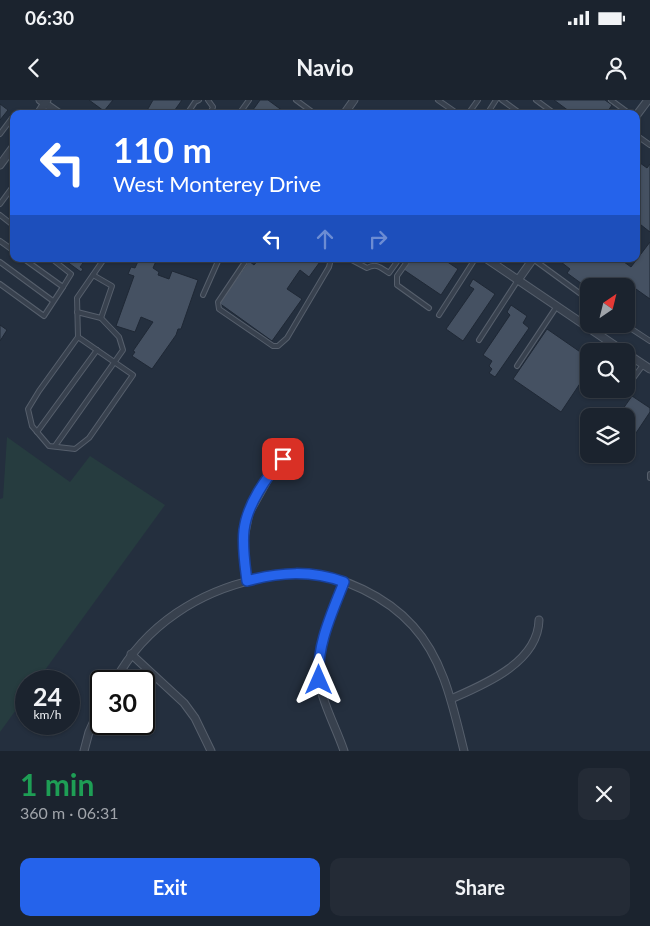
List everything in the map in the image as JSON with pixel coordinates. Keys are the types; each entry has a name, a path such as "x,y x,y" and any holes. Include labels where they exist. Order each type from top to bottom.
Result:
{"street":[{"path":"640,111 648,100"},
{"path":"44,101 55,110"},
{"path":"0,165 10,151"},
{"path":"491,262 580,322"},
{"path":"518,280 531,262"},
{"path":"596,333 609,343"},
{"path":"635,360 650,370"},
{"path":"247,581 243,543 246,521 254,502 274,468 283,459 296,452"},
{"path":"122,670 132,654 152,632 190,604 214,592 247,581 298,573 315,574 344,582 388,604 414,627 436,659 450,699 464,751"},
{"path":"344,582 321,647 318,673 324,700 344,751"},
{"path":"450,699 494,679 516,662 535,641 538,620"},
{"path":"132,654 184,703 195,718 211,751"},
{"path":"84,751 90,730"}],"lane":[{"path":"190,110 195,102 199,100"},
{"path":"296,100 310,110"},
{"path":"438,100 452,110"},
{"path":"502,100 516,110"},
{"path":"536,100 550,110"},
{"path":"611,100 625,110"},
{"path":"0,134 10,121"},
{"path":"0,204 10,190"},
{"path":"0,215 10,223"},
{"path":"0,262 53,301"},
{"path":"28,262 63,287"},
{"path":"0,284 44,316 71,274 56,262"},
{"path":"78,337 132,375 89,438 76,449 49,446 32,426 28,409 78,337 77,298 102,262"},
{"path":"203,295 218,262"},
{"path":"246,262 217,306 273,346 278,346 287,338 329,267 330,262"},
{"path":"356,262 367,268 378,265 389,273 397,262"},
{"path":"407,262 397,276 397,285 429,308"},
{"path":"439,315 473,262"},
{"path":"537,262 580,293"},
{"path":"93,275 112,286 101,318"},
{"path":"479,340 518,280"},
{"path":"517,366 557,306"},
{"path":"55,446 123,350 119,337 101,318 77,312"},
{"path":"635,331 650,341"},
{"path":"37,432 97,350"},
{"path":"635,376 643,365"}],"green space":[{"path":"7,437 70,482 90,456 165,505 45,670 15,670 15,711 0,732 0,499 3,498"}],"building":[{"path":"89,100 113,100 105,110"},
{"path":"153,100 182,100 175,110 147,110"},
{"path":"260,100 268,100 282,110 253,110"},
{"path":"554,100 605,100 612,105 609,110 568,110"},
{"path":"0,104 8,110 0,120"},
{"path":"640,163 647,168 650,164 650,232 640,224"},
{"path":"650,242 650,299 636,289 635,290 635,278 580,278 580,282 567,273 570,269 561,262 624,262 631,267 635,262 640,262 640,255"},
{"path":"67,262 84,262 80,267 83,269 81,272"},
{"path":"138,262 156,262 153,268 159,272 158,275 169,279 172,271 198,280 181,329 178,329 176,335 152,369 132,356 135,352 133,351 153,322 141,317 135,332 116,326 134,276 128,274 131,267 135,268"},
{"path":"248,262 254,265 256,262 320,262 309,277 300,270 287,289 302,299 272,341 219,303"},
{"path":"410,262 448,262 458,269 441,295 404,270"},
{"path":"473,279 495,294 463,341 446,329 474,289 469,286"},
{"path":"511,305 527,316 523,323 529,328 495,377 489,373 492,369 489,366 492,361 483,355 510,315 507,312"},
{"path":"0,325 7,330 0,341"},
{"path":"547,329 580,352 580,384 561,412 513,379"},
{"path":"631,398 635,398 650,408 650,412 635,434 635,408 624,408"}],"route":[{"path":"283,459 274,468 262,487 246,521 243,543 247,581 298,573 315,574 344,582 321,647 319,655 319,680"}]}
